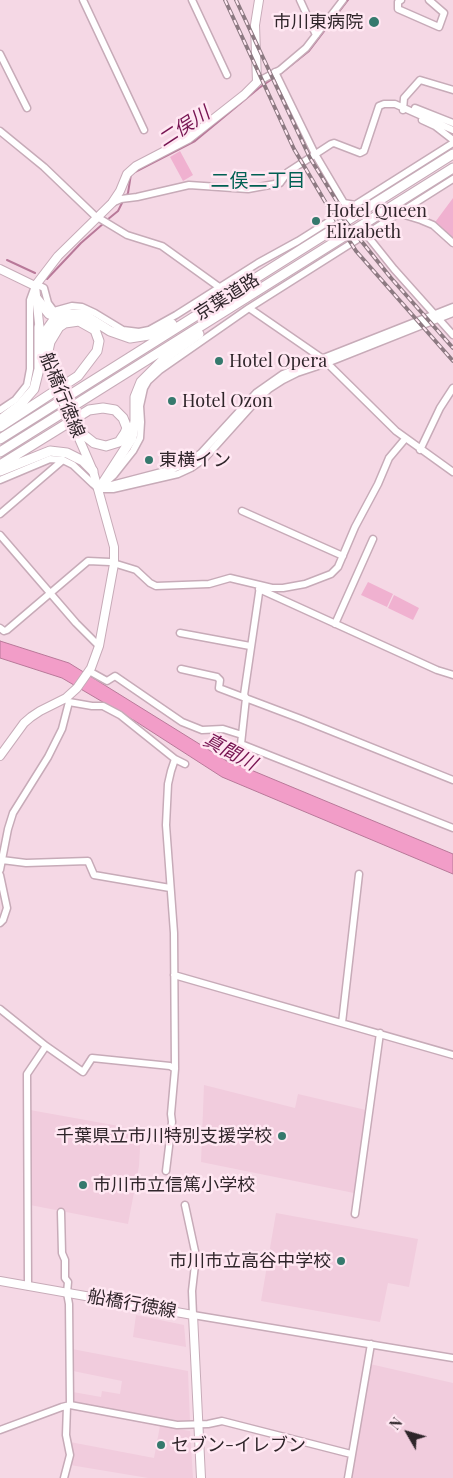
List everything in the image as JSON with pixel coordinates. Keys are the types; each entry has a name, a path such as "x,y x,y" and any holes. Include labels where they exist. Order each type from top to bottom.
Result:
{"highway":[{"name":"京葉道路","path":"0,439 453,154"},
{"name":"京葉道路","path":"0,452 453,168"},
{"path":"37,299 49,314 60,316 71,313 83,314 110,331 130,338 164,330 193,310 225,298"},
{"path":"99,489 132,438 135,421 135,397 141,382 165,358 200,334 230,308"},
{"path":"44,353 48,328 60,316"},
{"path":"0,428 78,376 98,351 99,341 95,330 91,326 79,321 65,322 59,327 50,342 48,351 50,370"},
{"path":"0,420 20,405 34,389 39,369 39,327"},
{"path":"0,465 89,410 103,408 115,410 123,418 127,428 126,433 119,442 106,446 94,443 73,425"},
{"path":"0,471 41,453 60,451 74,456 94,471"}],"main road":[{"path":"0,269 35,286 58,256 103,220 120,191 124,177 131,170 188,139 244,96 257,82 255,26 259,0"},
{"name":"船橋行徳線","path":"0,756 24,723 31,717 68,700 89,672 99,646 114,564 113,538 94,471 55,383 44,353 35,286"},
{"name":"船橋行徳線","path":"0,1282 192,1315 201,1478"}],"street":[{"path":"82,0 144,130"},
{"path":"192,0 227,75"},
{"path":"300,0 316,35"},
{"path":"257,82 275,72 306,48 343,0"},
{"path":"402,0 398,2 398,9 439,27 444,13 429,0"},
{"path":"0,54 27,108"},
{"path":"275,72 315,154 344,203 355,205"},
{"path":"0,410 15,400 27,386 30,369 30,300 35,286 38,285 44,288 48,303 54,311 72,306 82,307 95,312 123,330 131,332 149,330 355,205 453,142 435,126 403,111 402,107 404,98 420,80 453,90"},
{"path":"112,203 121,199 137,198 189,185 248,189 280,183 288,172 334,143 360,153 364,151 379,106 391,103 453,130"},
{"path":"402,107 407,105 453,123"},
{"path":"0,131 44,167 91,212 135,238 162,246 220,287"},
{"path":"99,489 114,475 133,451 140,438 140,406 144,388 148,381 160,370 249,308 453,179"},
{"path":"398,213 433,225 453,243"},
{"path":"366,234 394,269 453,335"},
{"path":"437,317 453,307"},
{"path":"249,308 325,361 405,439 453,472"},
{"path":"0,480 50,459 63,460 74,465 99,489 113,489 178,474 204,459 257,400 269,389 290,376 437,317 453,313"},
{"path":"420,450 440,408 453,388"},
{"path":"259,587 283,588 300,585 332,574 344,556 355,527 390,458 405,439"},
{"path":"0,514 63,460"},
{"path":"242,511 344,556"},
{"path":"0,535 99,646"},
{"path":"335,624 373,539"},
{"path":"0,628 4,631 6,630 88,561 110,562 136,570 156,586 209,584 230,578 259,587 335,624 437,670 453,675"},
{"path":"259,587 244,695 246,698 241,744 453,828"},
{"path":"180,633 250,646"},
{"path":"181,669 217,678 220,680 219,688 453,780"},
{"path":"89,672 107,681 115,676 182,722 202,730 223,729 242,736"},
{"path":"0,870 13,813 48,757 62,729 68,700 92,706 103,706 120,715 185,764"},
{"path":"166,1171 172,1122 175,1069 174,934 166,825 171,771 176,759"},
{"path":"2,860 26,863 88,860 94,875 170,888"},
{"path":"342,1023 359,874"},
{"path":"0,875 7,908 0,923"},
{"path":"174,975 453,1055"},
{"path":"0,1009 46,1046 83,1072 92,1058 170,1066 175,1069"},
{"path":"355,1214 380,1033"},
{"path":"28,1286 27,1074 46,1046"},
{"path":"185,1205 196,1256 192,1291 192,1315 453,1358"},
{"path":"61,1212 62,1253 65,1260 65,1278 68,1282 67,1293 70,1314 66,1435 70,1455 64,1478"},
{"path":"348,1478 371,1344"},
{"path":"0,1430 68,1406 162,1423 198,1425 222,1421 351,1454"}],"shaded area":[{"path":"180,151 193,175 183,181 170,157"},
{"path":"453,198 453,241 433,225"},
{"path":"368,582 393,594 387,607 361,595"},
{"path":"394,595 419,608 413,620 388,608"},
{"path":"0,641 69,663 230,763 239,765 453,854 453,874 222,777 135,721 62,678 0,658"},
{"name":"千葉県立市川特別支援学校","path":"204,1085 295,1108 298,1094 366,1110 354,1193 201,1162"},
{"name":"市川市立信篤小学校","path":"30,1110 141,1130 139,1166 128,1224 30,1205"},
{"name":"市川市立高谷中学校","path":"276,1213 418,1239 409,1287 388,1283 380,1322 261,1301"},
{"path":"136,1315 184,1325 186,1347 133,1337"},
{"path":"72,1349 188,1371 190,1422 177,1422 72,1402 73,1392 101,1397 102,1391 120,1394 122,1381 73,1371"},
{"path":"370,1364 453,1383 453,1478 351,1478"},
{"path":"160,1426 190,1431 193,1478 148,1478 70,1465 70,1442 154,1458"}],"waterway":[{"name":"二俣川","path":"279,75 309,51 348,0"},
{"name":"二俣川","path":"126,197 131,174 195,141 275,77"},
{"name":"二俣川","path":"107,220 118,211 123,201"},
{"name":"二俣川","path":"44,277 47,279 81,243 104,223"},
{"name":"二俣川","path":"7,260 35,273"}],"railway":[{"path":"225,0 294,149 333,215 356,251 453,361"},
{"path":"236,0 310,158 346,216"},
{"path":"338,212 391,278 453,348"}],"place":[{"name":"市川東病院","path":"374,22"},
{"name":"Hotel Queen Elizabeth","path":"316,221"},
{"name":"Hotel Opera","path":"219,361"},
{"name":"Hotel Ozon","path":"172,401"},
{"name":"東横イン","path":"149,460"},
{"name":"千葉県立市川特別支援学校","path":"282,1136"},
{"name":"市川市立信篤小学校","path":"83,1185"},
{"name":"市川市立高谷中学校","path":"341,1261"},
{"name":"セブン-イレブン","path":"161,1445"}],"district":[{"name":"二俣二丁目","path":"258,181"}],"water label":[{"name":"真間川","path":"230,752"}]}
